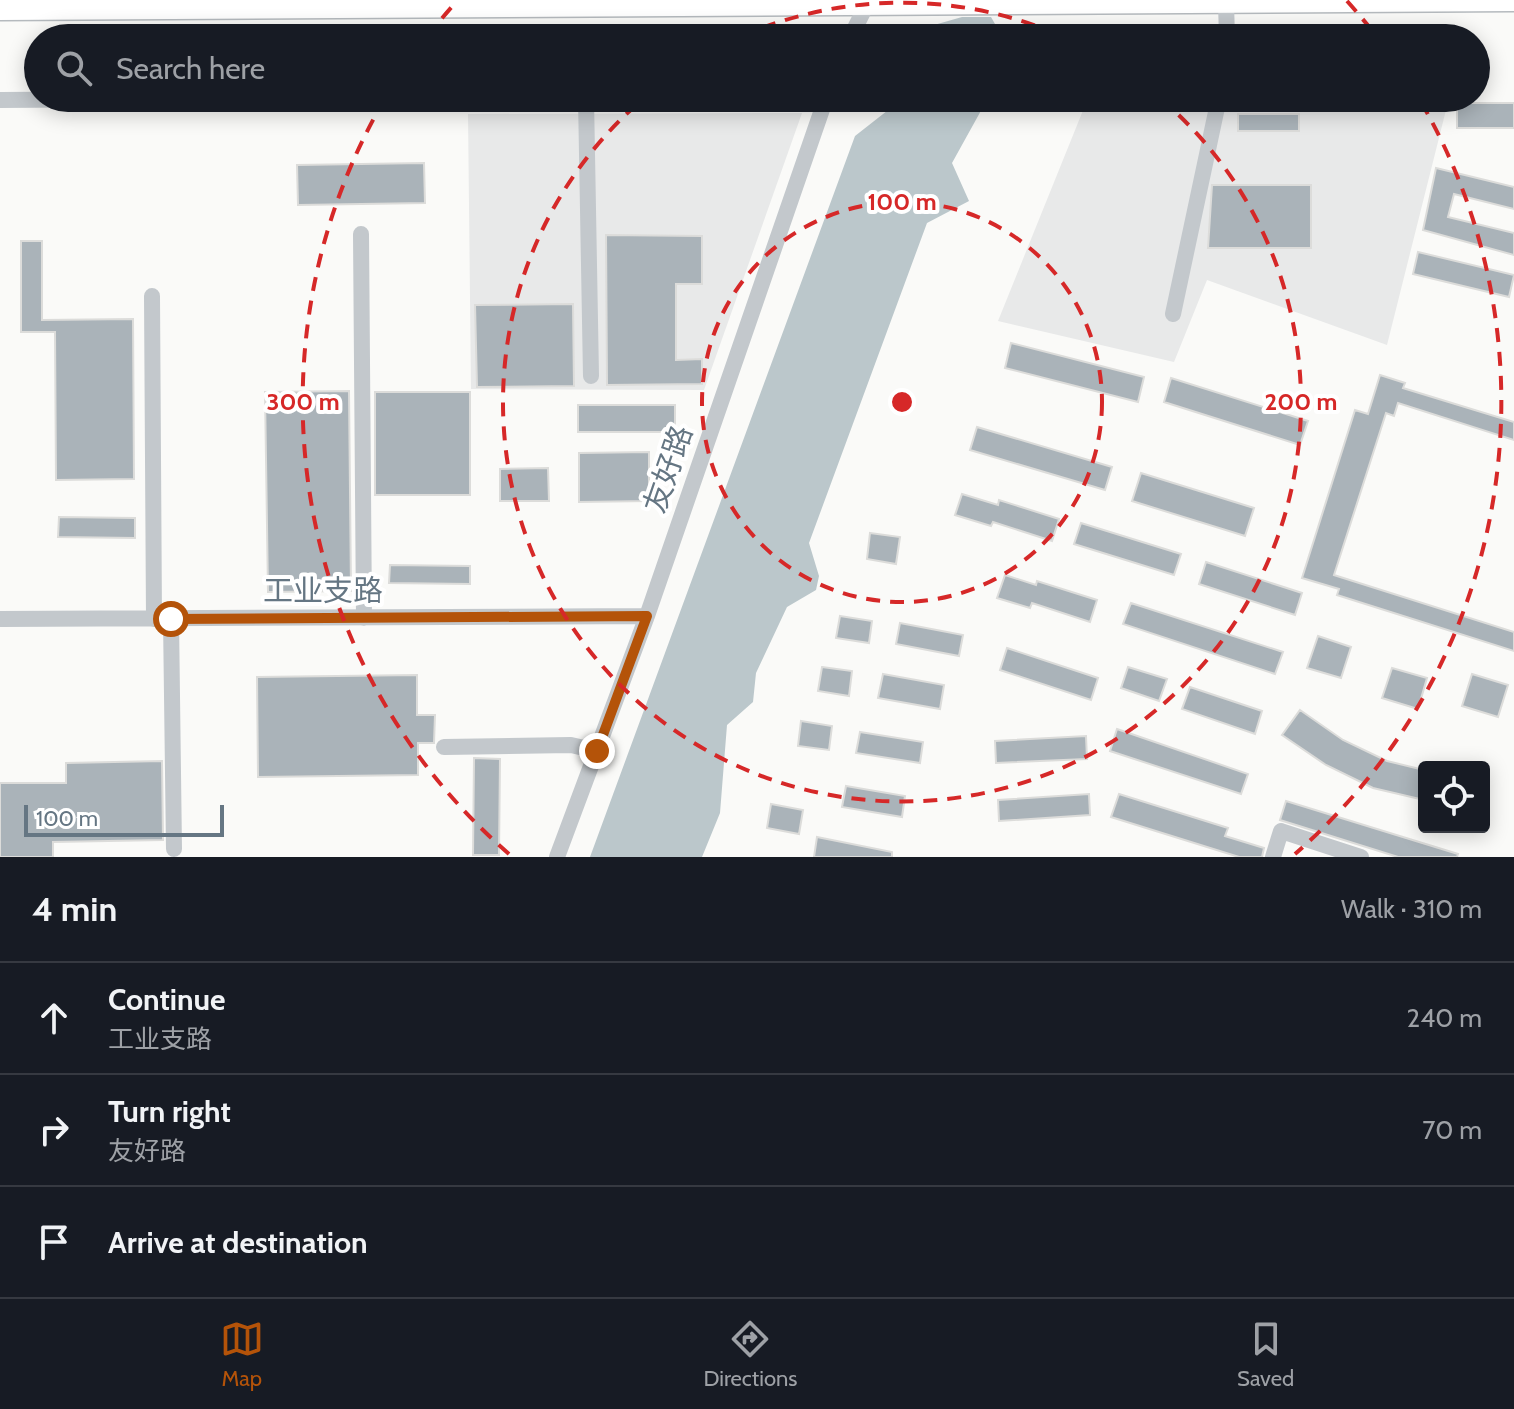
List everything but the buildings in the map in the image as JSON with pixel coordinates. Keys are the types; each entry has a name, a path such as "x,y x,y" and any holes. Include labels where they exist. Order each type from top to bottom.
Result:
{"main road":[{"path":"0,10 1514,1"}],"street":[{"path":"856,24 864,3"},
{"path":"1226,3 1227,24"},
{"path":"0,100 24,100"},
{"path":"586,112 591,376"},
{"name":"友好路","path":"557,857 647,616 821,112"},
{"path":"1173,314 1216,112"},
{"path":"361,234 364,618"},
{"path":"152,296 174,849"},
{"name":"工业支路","path":"0,619 647,616"},
{"path":"444,747 571,745 597,751"},
{"path":"1273,857 1281,831 1361,857"}],"shaded area":[{"path":"962,17 991,17 995,24 938,24"},
{"path":"886,112 980,112 952,163 969,201 927,223 809,543 819,576 816,590 787,607 756,673 753,702 727,725 720,813 702,857 590,857 855,136"},
{"path":"1082,112 1445,112 1387,345 1207,280 1174,362 998,321"},
{"path":"802,113 704,390 471,389 468,114"}],"route":[{"path":"171,619 647,616 597,751"}]}
